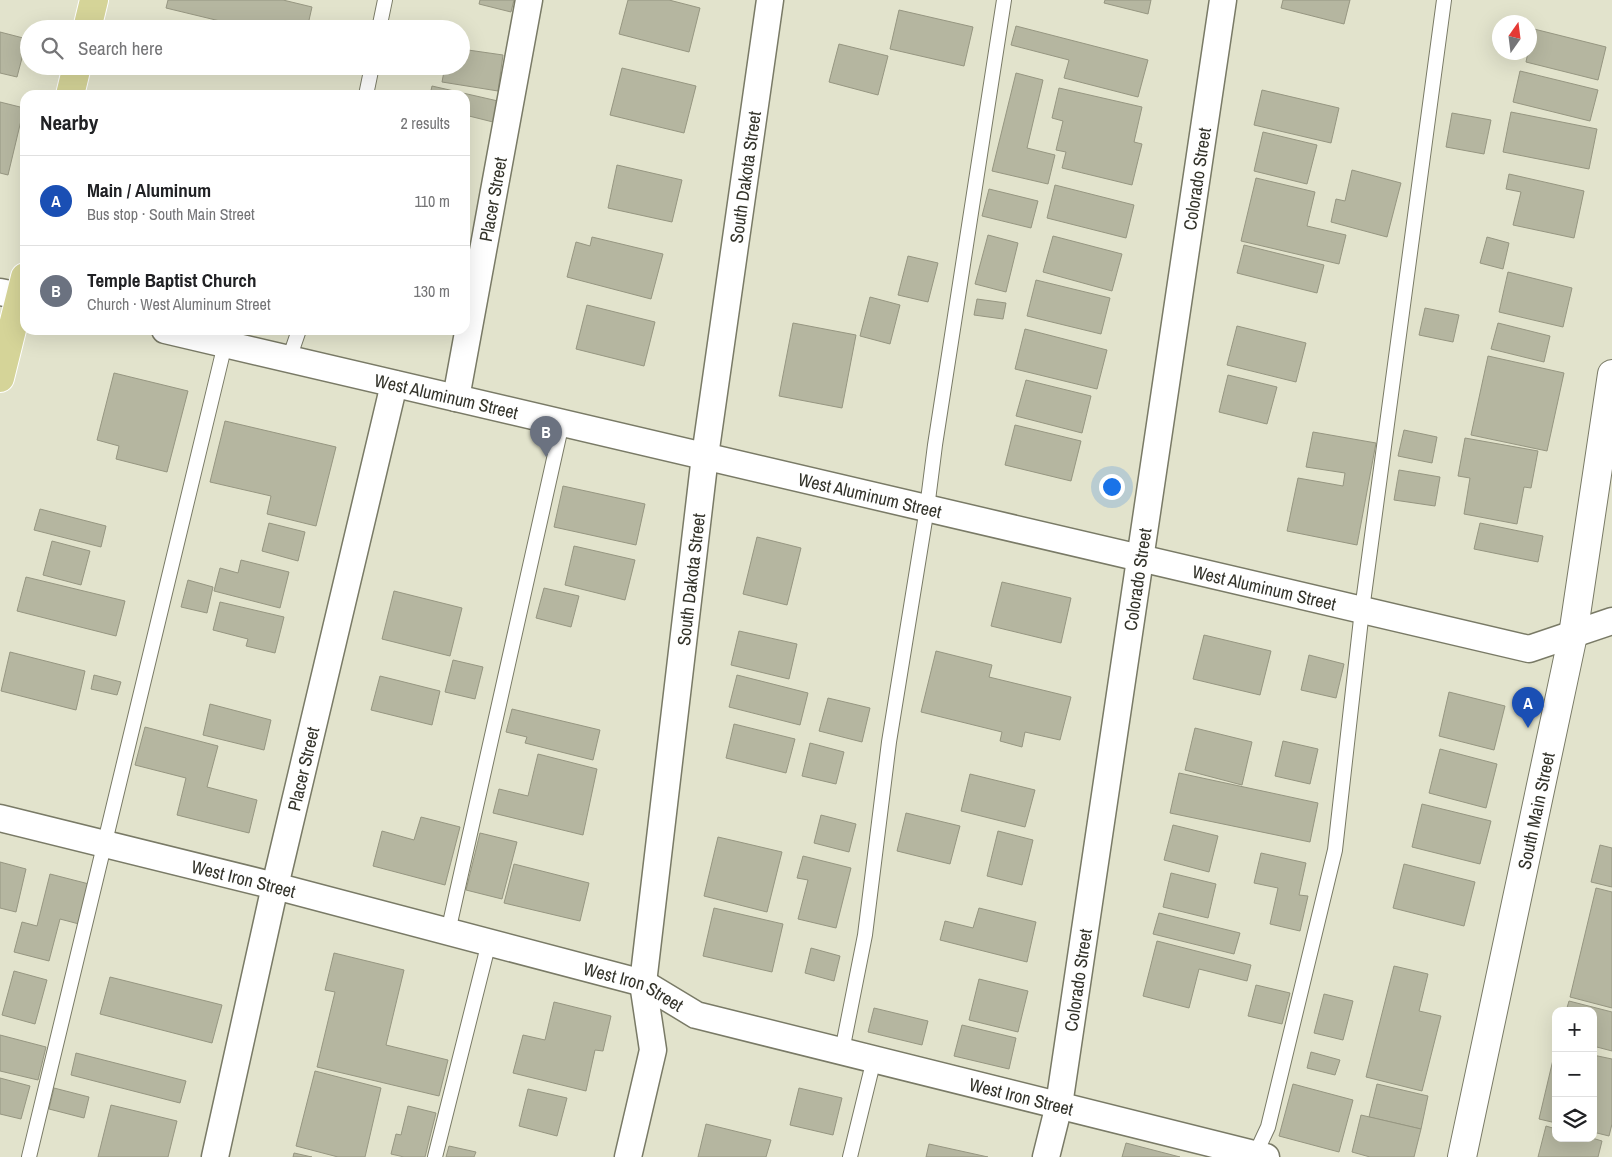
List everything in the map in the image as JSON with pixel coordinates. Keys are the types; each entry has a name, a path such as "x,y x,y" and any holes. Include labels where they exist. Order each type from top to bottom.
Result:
{"main road":[{"path":"89,20 94,0"},
{"path":"71,90 75,75"},
{"path":"0,378 18,290"},
{"name":"South Main Street","path":"1462,1157 1573,634 1612,374"}],"street":[{"name":"Placer Street","path":"470,322 529,0"},
{"name":"South Dakota Street","path":"628,1157 653,1050 643,983 705,456 770,0"},
{"name":"Colorado Street","path":"1046,1157 1059,1105 1223,0"},
{"name":"West Aluminum Street","path":"186,335 1529,649 1612,621"},
{"name":"Placer Street","path":"456,398 468,335"},
{"name":"Placer Street","path":"215,1157 276,886 394,384"},
{"name":"West Iron Street","path":"0,818 276,886 643,983 696,1014 1258,1156"}],"lane":[{"path":"382,20 385,0"},
{"path":"842,1051 865,935 889,742 927,508 935,445 1004,0"},
{"path":"1258,1156 1268,1127 1335,850 1362,610 1444,0"},
{"path":"367,90 370,75"},
{"path":"289,359 297,335"},
{"path":"29,1157 225,344"},
{"path":"448,932 562,423"},
{"path":"435,1157 489,942"},
{"path":"850,1157 874,1060"}],"building":[{"path":"168,0 283,0 312,7 309,20 216,20 166,8"},
{"path":"480,0 514,0 511,12 479,4"},
{"path":"628,0 669,0 700,8 689,52 619,34"},
{"path":"1105,0 1151,0 1148,14 1104,3"},
{"path":"1283,0 1350,0 1344,24 1281,8"},
{"path":"899,10 973,27 964,66 890,49"},
{"path":"1016,26 1148,60 1138,97 1064,78 1069,60 1011,45"},
{"path":"1537,30 1606,47 1598,80 1526,62 1526,60 1537,60"},
{"path":"0,32 20,37 20,66 17,77 0,73"},
{"path":"839,44 888,56 878,95 829,82"},
{"path":"470,50 503,55 498,91 442,82 443,75 470,75"},
{"path":"622,68 696,86 684,133 610,115"},
{"path":"1520,71 1598,90 1590,121 1513,102"},
{"path":"1016,73 1043,80 1027,148 1055,155 1048,184 992,171"},
{"path":"432,86 450,90 431,90"},
{"path":"1059,88 1142,107 1134,142 1142,144 1132,185 1062,168 1066,152 1056,150 1063,121 1052,118"},
{"path":"1262,90 1339,108 1331,143 1254,125"},
{"path":"470,95 498,101 493,122 470,116"},
{"path":"0,102 20,107 20,125 8,175 0,173"},
{"path":"1511,112 1597,129 1589,169 1503,152"},
{"path":"1452,113 1491,120 1484,154 1446,147"},
{"path":"1263,132 1317,145 1307,184 1254,171"},
{"path":"617,165 682,180 672,222 608,208"},
{"path":"1352,170 1401,183 1387,237 1331,222 1336,199 1345,201"},
{"path":"1509,174 1584,191 1574,238 1513,225 1521,192 1506,189"},
{"path":"1256,178 1315,192 1307,226 1346,235 1339,264 1241,241"},
{"path":"1055,185 1134,205 1126,238 1047,218"},
{"path":"989,189 1038,201 1031,228 982,216"},
{"path":"988,235 1018,243 1006,292 975,284"},
{"path":"1053,236 1122,254 1112,291 1043,272"},
{"path":"592,237 663,254 651,299 567,277 576,242 590,246"},
{"path":"1487,237 1509,243 1503,269 1480,263"},
{"path":"1244,245 1324,265 1317,293 1237,273"},
{"path":"908,256 938,263 928,302 898,295"},
{"path":"1508,272 1572,288 1563,327 1499,312"},
{"path":"1036,280 1110,298 1101,334 1027,316"},
{"path":"870,297 900,305 890,344 860,336"},
{"path":"977,299 1006,303 1003,319 974,315"},
{"path":"587,305 655,322 644,366 576,349"},
{"path":"1425,308 1459,315 1453,342 1419,335"},
{"path":"793,323 856,335 842,408 779,396"},
{"path":"1498,323 1550,336 1544,362 1491,349"},
{"path":"1237,326 1306,343 1296,382 1227,365"},
{"path":"1025,329 1107,350 1097,389 1015,369"},
{"path":"1488,356 1564,373 1547,451 1471,435"},
{"path":"114,373 188,391 167,472 116,459 119,446 97,440"},
{"path":"1228,375 1277,387 1267,424 1219,412"},
{"path":"1026,380 1091,396 1082,433 1016,416"},
{"path":"225,421 336,447 316,526 267,514 271,496 210,482"},
{"path":"1015,425 1081,441 1071,481 1005,465"},
{"path":"1404,430 1437,437 1432,463 1398,456"},
{"path":"1313,432 1376,443 1357,545 1287,531 1298,478 1343,486 1345,473 1306,467"},
{"path":"1465,438 1538,451 1531,488 1524,487 1517,524 1464,514 1470,478 1458,476"},
{"path":"1399,470 1440,477 1435,506 1394,500"},
{"path":"563,486 645,504 636,545 554,527"},
{"path":"40,509 106,526 101,547 34,530"},
{"path":"269,523 305,532 298,561 262,551"},
{"path":"1480,523 1543,536 1538,562 1474,549"},
{"path":"757,537 801,548 787,605 743,594"},
{"path":"52,541 90,551 81,585 43,575"},
{"path":"574,546 635,560 625,600 565,585"},
{"path":"241,560 289,572 280,608 214,591 220,568 238,573"},
{"path":"26,577 125,601 116,636 17,611"},
{"path":"188,580 213,587 207,613 181,607"},
{"path":"1002,582 1071,598 1061,643 991,626"},
{"path":"544,588 579,596 571,627 536,618"},
{"path":"394,591 462,608 450,656 382,639"},
{"path":"220,602 284,617 275,653 246,646 248,639 213,630"},
{"path":"739,631 797,644 789,679 731,665"},
{"path":"1204,635 1271,651 1260,695 1193,679"},
{"path":"936,651 992,665 989,677 1071,697 1060,740 1025,732 1022,747 1000,741 1002,732 921,712"},
{"path":"10,652 85,671 76,710 1,691"},
{"path":"1309,655 1344,664 1336,698 1301,690"},
{"path":"453,660 483,667 475,699 445,692"},
{"path":"94,675 121,682 117,695 91,689"},
{"path":"737,675 808,693 800,725 729,707"},
{"path":"380,676 440,691 432,725 371,710"},
{"path":"1449,692 1505,706 1494,750 1439,736"},
{"path":"828,698 870,708 862,742 819,731"},
{"path":"210,704 271,720 264,750 203,735"},
{"path":"512,709 600,730 593,760 525,743 527,737 506,732"},
{"path":"734,724 795,739 786,773 726,758"},
{"path":"145,727 218,746 207,787 257,800 249,833 177,815 186,778 135,765"},
{"path":"1195,728 1252,742 1242,785 1185,770"},
{"path":"1283,741 1318,749 1310,784 1275,776"},
{"path":"810,743 844,752 836,784 802,776"},
{"path":"1440,749 1497,764 1486,808 1429,793"},
{"path":"538,754 597,769 583,835 493,813 499,789 528,796"},
{"path":"1179,773 1318,803 1310,842 1170,813"},
{"path":"970,774 1035,790 1025,827 961,811"},
{"path":"1422,804 1491,821 1480,864 1412,847"},
{"path":"906,813 960,826 950,864 897,851"},
{"path":"821,815 856,824 849,852 814,843"},
{"path":"421,817 460,827 445,885 373,866 382,831 414,840"},
{"path":"1173,825 1218,836 1209,872 1164,860"},
{"path":"998,831 1033,840 1022,885 987,876"},
{"path":"480,833 517,842 502,899 466,890"},
{"path":"718,837 782,852 767,912 704,896"},
{"path":"1600,845 1612,848 1612,887 1591,882"},
{"path":"1261,853 1306,863 1299,895 1308,896 1300,931 1270,924 1278,888 1254,883"},
{"path":"803,856 851,868 836,928 798,919 808,880 797,878"},
{"path":"0,862 26,869 16,912 0,908"},
{"path":"514,864 589,883 580,921 504,903"},
{"path":"1404,864 1475,882 1464,926 1393,908"},
{"path":"1171,873 1216,884 1208,918 1163,907"},
{"path":"50,874 89,884 79,924 60,919 49,961 14,952 22,922 37,926"},
{"path":"1596,888 1612,892 1612,1008 1570,997"},
{"path":"714,908 783,924 772,972 703,956"},
{"path":"979,908 1036,922 1027,962 940,940 945,921 973,928"},
{"path":"1159,913 1240,933 1234,954 1153,934"},
{"path":"1157,941 1251,965 1247,981 1199,969 1189,1008 1143,996"},
{"path":"811,948 840,956 834,981 805,973"},
{"path":"334,953 404,970 386,1045 448,1060 439,1096 317,1067 335,992 325,990"},
{"path":"1394,966 1428,974 1419,1011 1441,1016 1422,1091 1366,1077"},
{"path":"14,971 47,980 35,1024 2,1015"},
{"path":"110,977 222,1005 212,1043 100,1014"},
{"path":"979,979 1028,991 1018,1032 969,1020"},
{"path":"1256,985 1290,993 1282,1024 1248,1016"},
{"path":"1324,994 1353,1001 1343,1040 1314,1033"},
{"path":"1569,1001 1592,1007 1567,1007"},
{"path":"554,1002 611,1016 603,1051 595,1050 586,1091 513,1073 523,1035 545,1040"},
{"path":"874,1008 928,1021 922,1045 868,1032"},
{"path":"1597,1008 1612,1012 1612,1051 1597,1047"},
{"path":"962,1025 1016,1038 1009,1069 954,1056"},
{"path":"0,1035 46,1047 38,1080 0,1071"},
{"path":"1311,1052 1340,1060 1335,1075 1307,1068"},
{"path":"76,1053 186,1081 180,1103 71,1075"},
{"path":"1597,1056 1612,1059 1612,1124 1609,1136 1597,1133"},
{"path":"1552,1064 1552,1122 1539,1119"},
{"path":"315,1071 381,1088 365,1157 338,1157 296,1146"},
{"path":"0,1078 30,1086 21,1119 0,1114"},
{"path":"1293,1084 1353,1100 1339,1152 1279,1136"},
{"path":"1377,1084 1428,1096 1421,1129 1369,1117"},
{"path":"54,1088 89,1097 84,1118 49,1109"},
{"path":"799,1088 842,1098 833,1135 790,1125"},
{"path":"528,1089 567,1098 557,1136 519,1126"},
{"path":"111,1105 177,1121 168,1157 98,1157"},
{"path":"408,1106 436,1113 425,1157 404,1157 391,1154 396,1134 401,1135"},
{"path":"1361,1115 1421,1129 1414,1157 1370,1157 1352,1152"},
{"path":"706,1124 771,1140 766,1157 698,1157"},
{"path":"1546,1126 1552,1128 1552,1142 1597,1142 1597,1140 1602,1141 1598,1157 1538,1157"},
{"path":"1126,1143 1180,1157 1122,1157"},
{"path":"929,1144 988,1157 926,1157"},
{"path":"449,1146 476,1152 474,1157 446,1157"},
{"path":"294,1153 312,1157 293,1157"}],"place":[{"name":"Temple Baptist Church","path":"546,457"},
{"name":"Main / Aluminum","path":"1528,728"}]}
